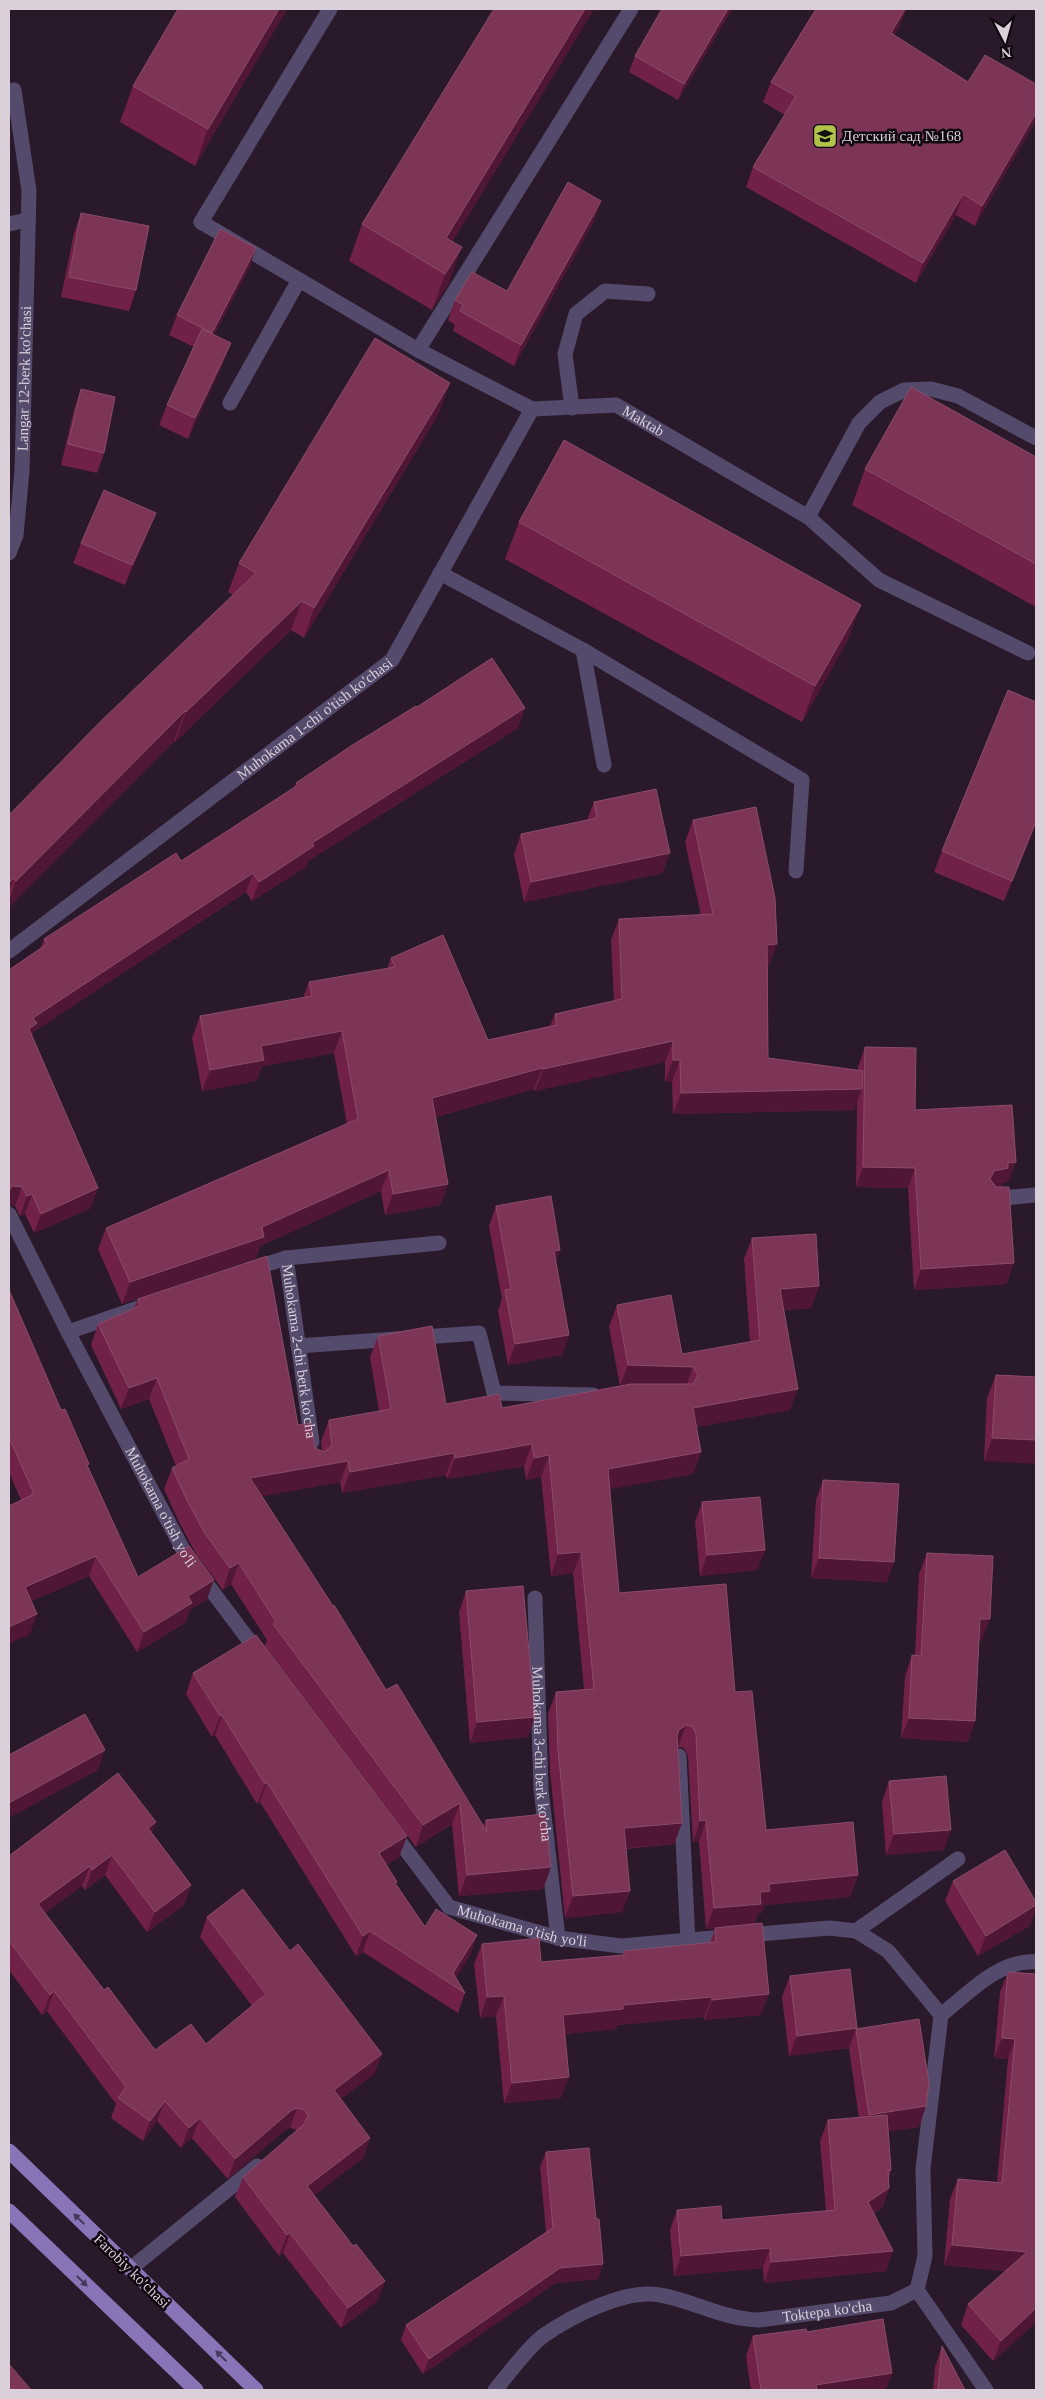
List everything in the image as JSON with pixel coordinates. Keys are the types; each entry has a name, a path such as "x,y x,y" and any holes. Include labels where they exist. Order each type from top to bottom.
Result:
{"main road":[{"name":"Farobiy ko'chasi","path":"9,2151 256,2390"},
{"path":"9,2210 196,2390"}],"street":[{"name":"Maktab","path":"330,9 201,222 418,350 532,409 616,405 808,517 879,580 1028,653"},
{"path":"418,350 631,9"},
{"name":"Langar 12-berk ko'chasi","path":"9,553 16,535 22,471 28,190 14,90"},
{"path":"9,224 27,220"},
{"path":"230,403 299,280"},
{"path":"572,408 565,354 576,314 605,290 648,294"},
{"path":"808,517 859,423 880,402 904,390 931,389 958,396 1036,438"},
{"name":"Muhokama 1-chi o'tish ko'chasi","path":"9,950 392,660 532,409"},
{"path":"440,573 583,650 802,780 796,871"},
{"path":"583,650 604,765"},
{"path":"992,1199 1036,1194"},
{"name":"Muhokama o'tish yo'li","path":"9,1214 68,1332 188,1559 271,1670"},
{"path":"286,1258 440,1243"},
{"name":"Muhokama 2-chi berk ko'cha","path":"232,1276 286,1258 313,1454"},
{"path":"68,1332 159,1301"},
{"path":"298,1346 479,1333 494,1393 612,1395"},
{"name":"Muhokama 3-chi berk ko'cha","path":"535,1598 541,1789 558,1938"},
{"path":"679,1756 688,1942"},
{"name":"Muhokama o'tish yo'li","path":"384,1820 448,1907 558,1938 621,1946 688,1942 829,1928 856,1931 888,1951 942,2016"},
{"path":"856,1931 958,1859"},
{"path":"986,2390 917,2290 925,2256 923,2169 942,2016 996,1972 1028,1962 1036,1962"},
{"path":"130,2269 270,2156"},
{"name":"Toktepa ko'cha","path":"495,2390 542,2337 597,2305 638,2295 658,2294 738,2320 759,2320 890,2303 917,2290"}],"building":[{"path":"178,9 279,9 208,129 133,86"},
{"path":"494,9 585,9 446,238 462,247 445,274 362,224"},
{"path":"662,9 728,9 684,84 635,56"},
{"path":"816,9 905,9 891,33 968,82 985,55 1036,84 1036,113 982,206 963,194 923,263 753,167 796,96 771,82"},
{"path":"568,182 601,201 521,345 460,311 463,305 455,300 472,272 507,291"},
{"path":"81,213 149,226 136,290 69,277"},
{"path":"220,229 256,248 212,333 177,315"},
{"path":"202,329 231,343 195,418 167,405"},
{"path":"375,338 450,383 314,608 302,601 185,711 16,881 14,878 9,883 9,815 102,720 256,573 239,563"},
{"path":"911,387 1036,457 1036,564 865,469"},
{"path":"81,389 115,397 104,453 68,444"},
{"path":"564,440 861,605 815,686 519,522"},
{"path":"104,490 156,513 132,565 81,543"},
{"path":"492,658 525,708 312,843 314,846 259,882 253,873 33,1018 37,1023 29,1029 98,1188 41,1214 32,1194 27,1196 22,1187 12,1186 9,1191 9,970 47,944 44,939 176,853 181,861 298,785 296,783 351,746 417,707"},
{"path":"1008,690 1036,702 1036,821 1012,881 942,851"},
{"path":"656,789 670,853 531,882 521,834 597,818 594,802"},
{"path":"756,807 775,898 777,944 767,945 768,1058 863,1071 862,1089 681,1093 680,1060 673,1060 673,1041 542,1068 432,1098 448,1184 393,1194 389,1170 262,1227 264,1237 130,1282 106,1228 358,1119 342,1031 261,1046 264,1060 210,1070 200,1016 312,996 309,982 395,967 391,958 443,935 488,1040 557,1025 555,1014 622,999 619,919 713,914 693,820"},
{"path":"865,1047 916,1048 915,1110 1012,1105 1016,1162 1008,1163 1008,1168 994,1171 990,1179 996,1187 1009,1187 1014,1263 921,1269 915,1168 863,1167"},
{"path":"551,1196 560,1250 554,1251 569,1335 515,1344 505,1290 511,1289 496,1206"},
{"path":"816,1234 819,1286 780,1289 798,1389 693,1408 701,1452 608,1469 619,1593 726,1584 735,1692 752,1691 766,1830 853,1822 858,1875 769,1884 770,1891 760,1892 761,1904 714,1908 706,1820 700,1821 696,1734 692,1726 686,1725 679,1730 677,1735 682,1823 624,1828 630,1891 573,1896 558,1750 556,1692 594,1689 581,1552 558,1554 549,1455 534,1458 532,1444 455,1458 454,1453 350,1472 348,1461 250,1478 334,1605 386,1690 397,1684 487,1832 486,1820 545,1814 551,1867 467,1875 460,1803 423,1825 273,1624 276,1622 239,1563 230,1568 204,1532 172,1468 189,1459 157,1378 129,1388 98,1324 140,1306 138,1299 267,1256 298,1425 311,1423 315,1448 324,1452 332,1446 329,1420 391,1409 378,1336 432,1326 446,1404 499,1394 502,1408 631,1384 693,1384 698,1375 693,1367 628,1365 617,1305 671,1295 682,1354 760,1340 752,1238"},
{"path":"9,1290 61,1410 65,1409 89,1464 87,1465 138,1577 189,1546 214,1580 188,1596 192,1603 144,1632 96,1556 25,1587 37,1614 9,1627 9,1506 34,1494 9,1437"},
{"path":"996,1375 1036,1377 1036,1440 992,1438"},
{"path":"823,1480 899,1484 894,1562 819,1558"},
{"path":"760,1497 765,1550 707,1555 702,1502"},
{"path":"927,1553 993,1556 990,1619 980,1619 975,1721 909,1718 912,1655 921,1656"},
{"path":"523,1586 535,1717 477,1722 466,1591"},
{"path":"256,1635 407,1836 379,1853 397,1882 395,1883 425,1927 436,1909 477,1935 453,1973 465,1993 370,1931 363,1936 267,1782 265,1784 193,1673"},
{"path":"85,1714 105,1750 9,1803 9,1755"},
{"path":"118,1773 156,1822 148,1828 191,1885 155,1912 112,1855 92,1870 90,1866 38,1904 104,1990 108,1987 155,2050 191,2024 206,2044 266,1994 207,1917 243,1889 290,1951 298,1944 382,2054 334,2090 370,2138 307,2186 353,2246 356,2244 385,2281 348,2308 290,2233 287,2235 243,2177 304,2124 308,2116 305,2110 297,2108 292,2110 235,2159 200,2118 189,2128 165,2101 150,2121 118,2098 126,2087 54,1991 50,1995 9,1941 9,1856"},
{"path":"946,1776 951,1830 894,1834 889,1781"},
{"path":"1005,1850 1036,1905 986,1936 953,1881"},
{"path":"762,1923 769,1994 712,2000 712,1997 623,2005 623,2009 563,2015 569,2077 512,2083 504,1996 487,1997 482,1944 539,1938 541,1962 624,1955 624,1951 716,1942 715,1928"},
{"path":"850,1969 857,2028 797,2036 790,1976"},
{"path":"1008,1972 1036,1974 1036,2308 1001,2341 968,2304 1027,2252 952,2245 958,2179 1002,2183 1015,2039 1002,2038"},
{"path":"919,2019 929,2083 926,2106 869,2115 856,2029"},
{"path":"887,2115 891,2170 888,2171 889,2188 868,2202 893,2251 771,2262 770,2248 681,2256 677,2210 721,2206 722,2220 835,2210 828,2120"},
{"path":"589,2148 596,2219 599,2219 603,2264 560,2268 429,2359 406,2325 553,2228 546,2152"},
{"path":"883,2319 892,2373 816,2385 817,2390 761,2390 753,2336 806,2329 807,2332"},
{"path":"942,2346 965,2390 938,2390"},
{"path":"9,2364 31,2390 9,2390"}],"place":[{"name":"Детский сад №168","path":"825,136"}]}
